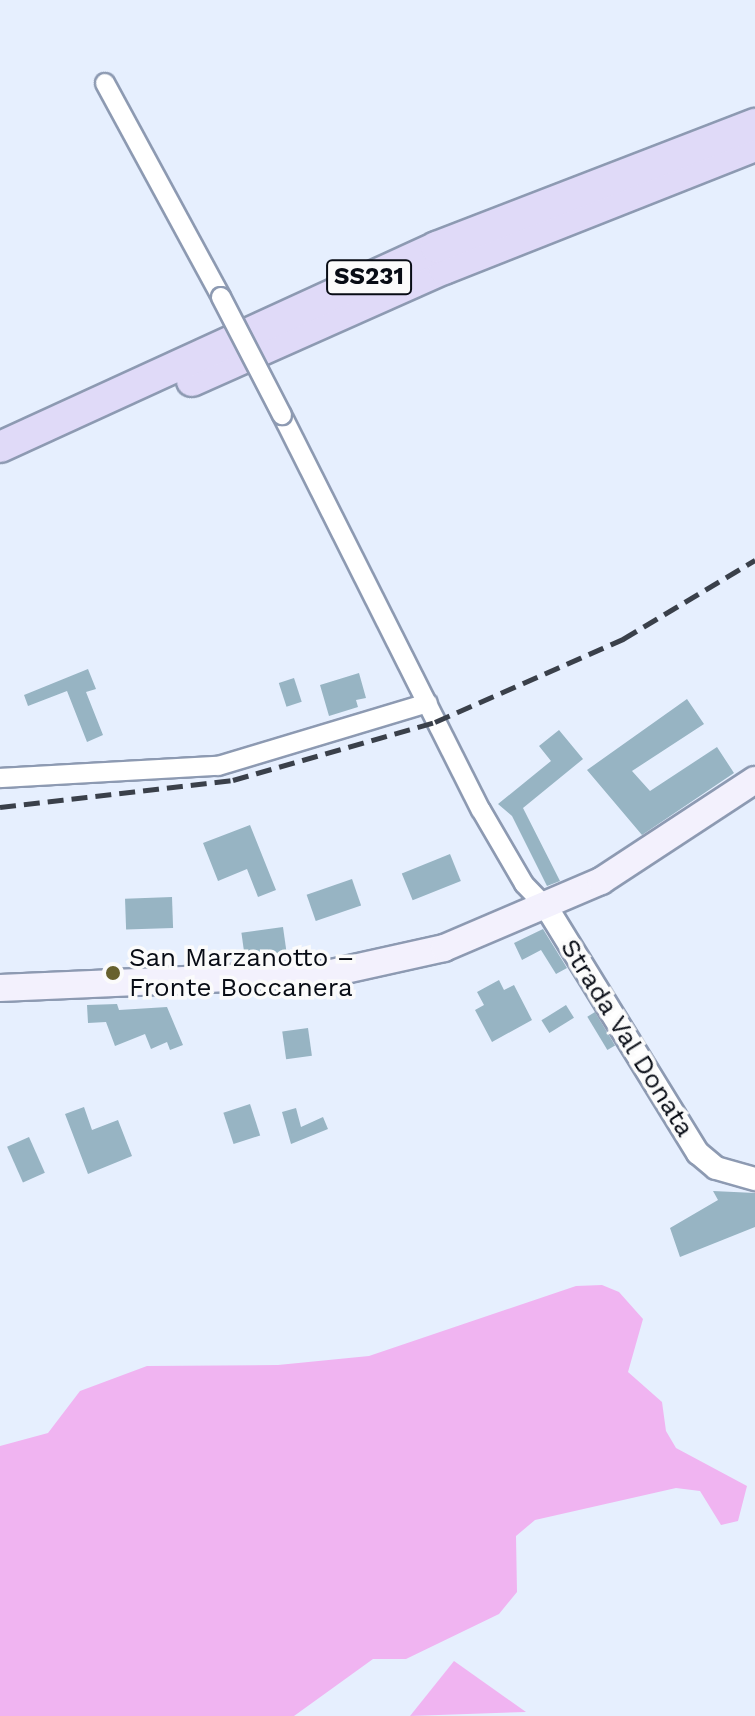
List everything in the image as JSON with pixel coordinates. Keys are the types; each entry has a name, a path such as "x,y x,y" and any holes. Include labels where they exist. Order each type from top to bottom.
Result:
{"highway":[{"name":"SS231","path":"0,447 436,247 755,124"},
{"name":"SS231","path":"0,469 444,269 755,146"}],"main road":[{"path":"0,988 327,974 444,948 547,908 755,780"}],"street":[{"path":"105,83 221,297 481,810 524,884 547,908"},
{"path":"0,778 218,766 428,703"},
{"name":"Strada Val Donata","path":"547,908 698,1153 716,1168 755,1179"}],"shaded area":[{"path":"602,1285 619,1292 643,1319 628,1372 662,1402 666,1431 676,1448 747,1486 738,1521 721,1525 700,1491 676,1488 535,1520 516,1536 517,1592 499,1614 406,1659 373,1659 294,1716 0,1716 0,1446 48,1433 80,1391 147,1366 278,1365 369,1356 576,1286"},
{"path":"454,1661 526,1712 410,1716"}],"building":[{"path":"88,669 96,689 86,692 103,735 87,742 67,691 28,706 24,695"},
{"path":"359,673 366,698 356,700 358,707 329,716 320,685"},
{"path":"294,678 302,702 287,707 279,683"},
{"path":"687,699 704,724 632,771 650,791 717,747 734,773 642,835 587,770"},
{"path":"559,730 583,759 523,808 560,881 547,886 512,816 498,804 551,761 539,746"},
{"path":"250,825 276,890 258,897 247,869 218,881 203,843"},
{"path":"450,854 461,881 413,900 402,873"},
{"path":"352,879 361,905 316,921 307,895"},
{"path":"172,897 173,928 126,930 125,899"},
{"path":"283,927 287,955 245,961 241,933"},
{"path":"543,929 567,968 556,974 541,950 522,960 514,943"},
{"path":"499,980 504,990 514,985 532,1020 492,1042 475,1010 484,1005 477,992"},
{"path":"117,1004 119,1010 167,1007 183,1045 170,1050 167,1042 151,1049 145,1034 115,1046 106,1022 88,1023 87,1005"},
{"path":"566,1005 574,1018 549,1033 541,1020"},
{"path":"595,1012 615,1045 607,1050 587,1017"},
{"path":"308,1028 312,1056 286,1059 282,1032"},
{"path":"250,1104 260,1135 234,1144 223,1113"},
{"path":"84,1107 92,1130 118,1120 132,1156 88,1174 65,1114"},
{"path":"296,1108 301,1127 323,1117 328,1129 291,1144 282,1112"},
{"path":"29,1137 45,1173 23,1182 7,1147"},
{"path":"713,1191 755,1193 755,1227 680,1257 670,1228 718,1200"}],"railway":[{"path":"0,807 233,780 435,722 623,639 755,560"}],"place":[{"name":"San Marzanotto – Fronte Boccanera","path":"113,973"}]}
